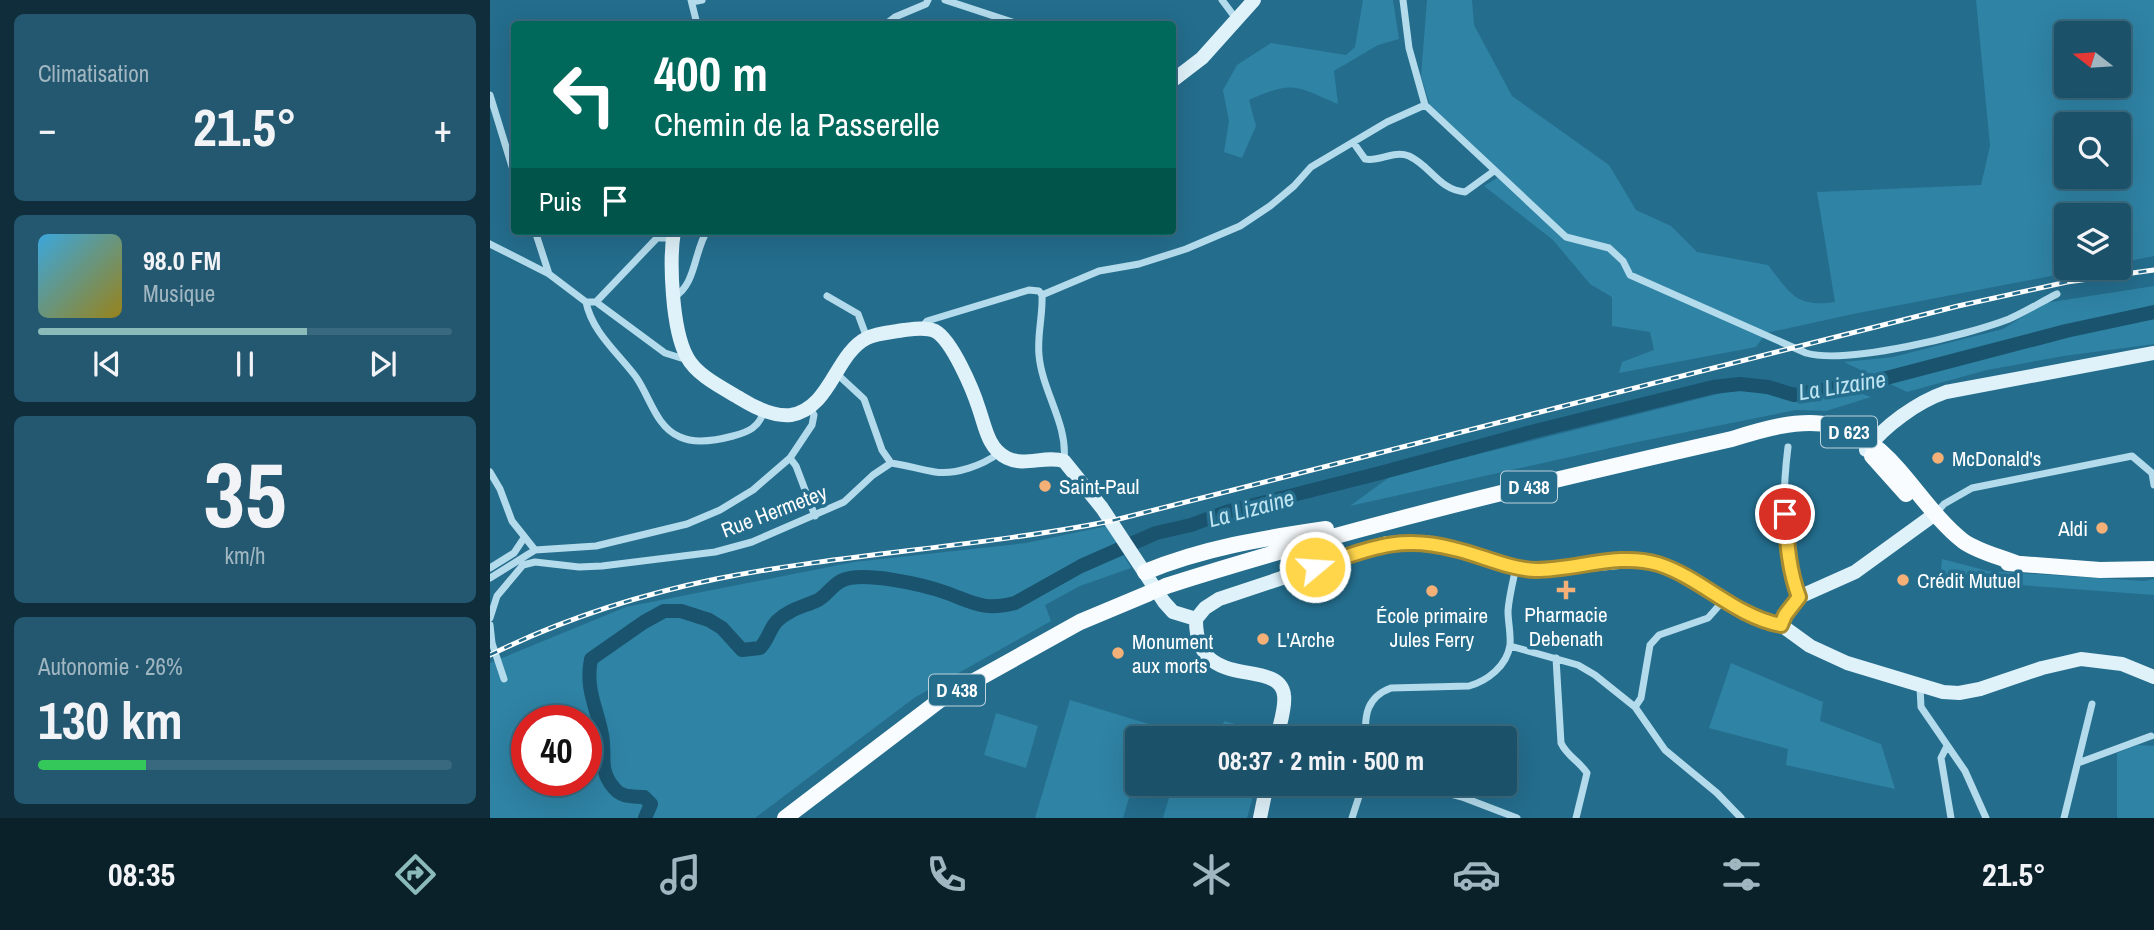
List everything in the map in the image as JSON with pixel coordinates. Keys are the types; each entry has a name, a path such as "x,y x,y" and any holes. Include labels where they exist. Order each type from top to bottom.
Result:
{"main road":[{"name":"D 623","path":"1732,439 1817,432 1843,438 1874,451 1960,549 1996,562 2100,570 2154,569"},
{"name":"D 438","path":"785,818 940,700 1080,622 1252,559 1377,524 1732,439"},
{"path":"1142,569 1222,546 1377,524"}],"street":[{"path":"696,21 691,1 702,0"},
{"path":"890,21 926,4 928,0"},
{"path":"945,0 1009,21"},
{"path":"1222,0 1237,21"},
{"path":"1176,78 1202,58 1254,0"},
{"path":"1403,0 1409,48 1424,105 1566,237 1609,248 1623,261 1630,275 1816,355 1895,349 1947,337 2010,318 2057,294"},
{"path":"490,95 511,163"},
{"path":"1042,295 1099,271 1139,264 1186,249 1240,226 1278,199 1311,167 1387,122 1424,105"},
{"path":"1353,142 1365,159 1374,161 1390,154 1408,156 1452,191 1465,192 1494,171"},
{"path":"537,235 549,274"},
{"path":"596,302 657,239 673,235 674,297 687,356 698,370 747,402 765,410 790,415 810,408 867,338 921,328 934,331 945,339 978,406 986,432 999,453 1021,462 1049,459 1064,461 1115,527 1173,612 1196,619"},
{"path":"674,297 684,292 705,235"},
{"path":"490,244 549,274 586,302 594,326 637,379 665,427 681,438 700,441 747,433 760,423 765,410"},
{"path":"921,328 927,321 1029,290 1040,291 1039,355 1065,446 1064,461"},
{"path":"827,296 858,314 867,338"},
{"path":"586,302 596,302 665,353 681,358 687,356"},
{"path":"1874,451 1912,408 1927,399 1946,393 2154,353"},
{"path":"836,373 864,399 882,450 891,463 937,473 950,473 980,464 999,453"},
{"path":"490,578 535,550 596,546 687,524 720,510 753,490 790,458 812,425 814,415 810,408"},
{"path":"1788,447 1785,514 1789,557 1799,597"},
{"path":"1781,625 1799,597 1855,572 1932,517 1944,504 1972,488 2132,456 2152,473 2154,485"},
{"path":"790,458 796,466 815,516"},
{"name":"Rue Hermetey","path":"490,618 497,596 523,565 535,562 579,567 602,566 715,552 752,542 844,502 873,475 891,463"},
{"path":"490,472 513,521 535,550"},
{"path":"490,568 514,554 524,538"},
{"path":"1279,726 1285,699 1279,684 1272,679 1219,666 1210,660 1199,646 1196,619 1219,598 1387,543 1426,542 1516,567 1537,570 1643,561 1674,569 1750,616 1781,625 1810,646 1847,663 1920,687 1959,693 2081,659 2122,664 2154,677"},
{"path":"1365,726 1365,715 1370,704 1378,695 1391,688 1469,686 1494,673 1506,657 1510,646 1508,612 1516,567"},
{"path":"1635,707 1641,698 1650,645 1659,635 1708,618 1723,601"},
{"path":"490,625 492,643 504,678"},
{"path":"1510,646 1578,665 1595,675 1635,707 1665,750 1717,793 1741,818"},
{"path":"1556,658 1561,743 1566,753 1581,764 1587,773 1576,818"},
{"path":"1920,687 1921,707 1965,771 1986,818"},
{"path":"2064,818 2092,704"},
{"path":"2078,763 2151,736"},
{"path":"1947,746 1941,758 1951,818"},
{"path":"1260,818 1265,796"},
{"path":"1352,818 1359,796"},
{"path":"1458,796 1517,818"}],"shaded area":[{"path":"1363,0 1393,0 1399,39 1378,45 1334,71 1338,104 1294,88 1276,90 1249,100 1256,126 1242,158 1224,152 1229,121 1223,90 1237,65 1271,43 1346,55 1355,47"},
{"path":"1427,0 1472,0 1474,25 1512,96 1609,165 1636,210 1671,226 1697,252 1768,265 1789,291 1802,300 1811,303 1835,302 1817,192 1981,185 1990,146 1976,0 2154,0 2154,256 2131,261 2131,203 2054,203 2054,275 1766,333 1756,347 1619,373 1622,362 1654,350 1650,332 1612,326 1612,297 1590,284 1553,240 1484,186 1502,175 1431,109 1421,76"},
{"path":"2154,286 2154,344 1987,370 1907,392 1844,362 1893,357 2003,329 2045,303"},
{"path":"1851,390 1871,397 1826,411 1796,410 1637,442 1350,506 1391,476 1730,391 1754,391 1786,399 1806,399"},
{"path":"1107,526 1131,568 1080,586 1045,605 1051,621 914,698 755,818 490,818 490,663 626,607 854,562 1026,543"},
{"path":"1942,559 1988,571 2144,581 2154,579 2154,595 1940,579"},
{"path":"1731,663 1823,702 1820,721 1881,744 1895,789 1786,765 1788,749 1709,728"},
{"path":"1070,700 1152,725 1125,726 1125,796 1130,796 1123,818 1035,818"},
{"path":"996,713 1038,726 1026,768 984,755"},
{"path":"1224,721 1243,726 1223,726"},
{"path":"2138,745 2154,746 2154,818 2117,818 2117,753"},
{"path":"1169,796 1253,796 1247,818 1163,818"}],"waterway":[{"name":"La Lizaine","path":"645,818 651,804 644,797 620,793 606,775 602,735 589,680 591,659 664,611 681,611 709,620 722,628 742,650 760,648 781,617 820,599 837,583 850,578 878,578 909,583 980,605 1015,603 1081,566 1156,533 1535,431 1713,387 1740,384 1768,387 1794,395 1871,382 2066,331 2154,312"}],"railway":[{"path":"490,655 572,620 687,585 765,570 1111,521 1958,306 2067,282 2154,270"}],"place":[{"name":"McDonald's","path":"1938,458"},
{"name":"Saint-Paul","path":"1045,486"},
{"name":"Aldi","path":"2102,528"},
{"name":"Crédit Mutuel","path":"1903,580"},
{"name":"Pharmacie Debenath","path":"1566,590"},
{"name":"École primaire Jules Ferry","path":"1432,591"},
{"name":"L'Arche","path":"1263,639"},
{"name":"Monument aux morts","path":"1118,653"}],"route":[{"path":"1315,567 1387,543 1407,541 1426,542 1516,567 1537,570 1643,561 1674,569 1750,616 1781,625 1799,597 1789,557 1785,514"}]}
